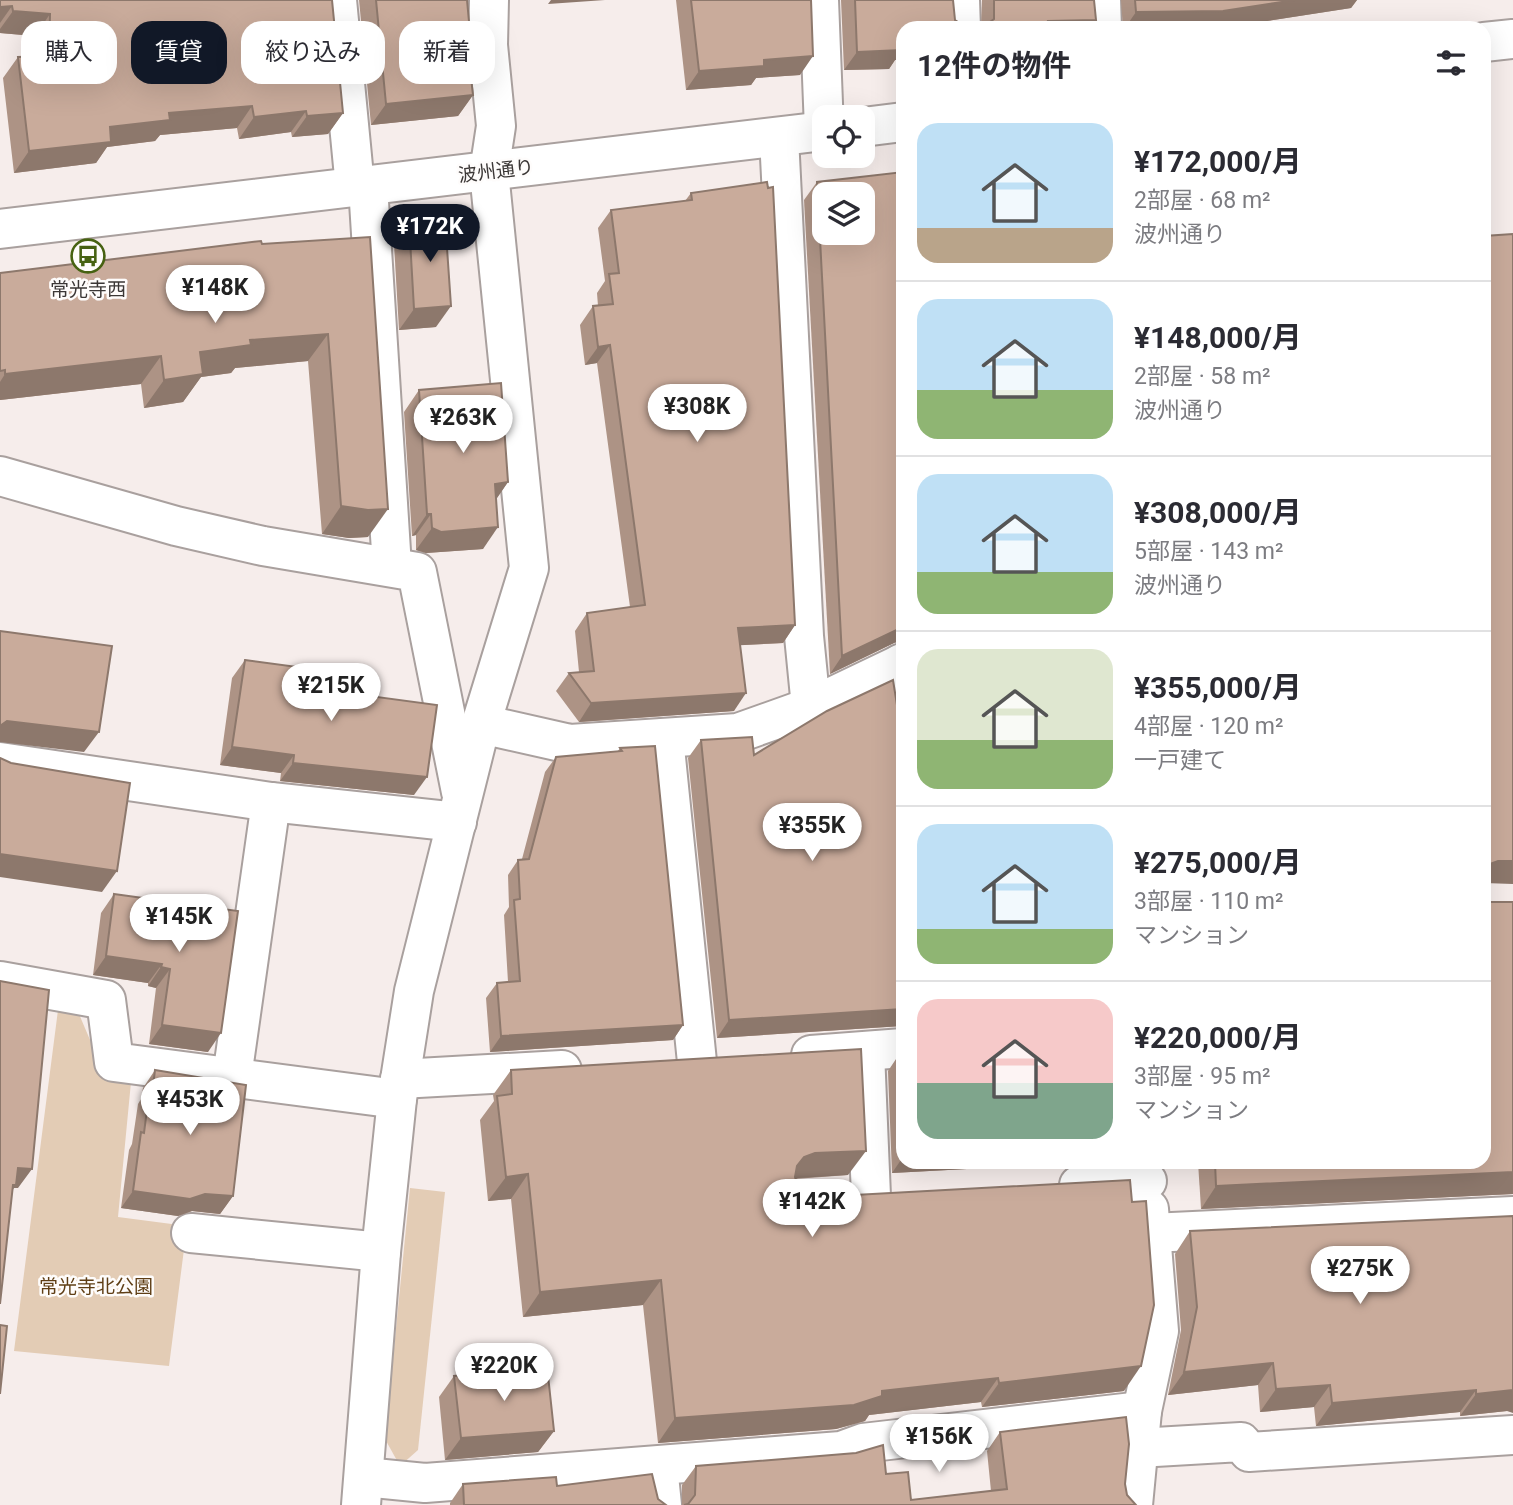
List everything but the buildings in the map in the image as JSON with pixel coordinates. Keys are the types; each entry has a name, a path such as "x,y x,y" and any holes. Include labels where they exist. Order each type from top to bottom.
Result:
{"street":[{"path":"337,0 362,186 392,567"},
{"path":"489,0 488,45 496,126 489,172 528,568 481,724 414,991 398,1089 381,1252 362,1491 425,1483 841,1451 863,1443 1140,1430 1241,1442 1249,1452 1513,1435"},
{"path":"819,0 823,105"},
{"path":"960,0 961,21"},
{"path":"1101,0 1102,21"},
{"path":"1491,42 1513,38"},
{"path":"875,126 896,123"},
{"name":"波州通り","path":"0,229 812,132"},
{"path":"779,137 804,636 811,707"},
{"path":"0,476 176,526 263,546 417,572 460,811"},
{"path":"481,724 570,744 738,733 811,707 896,667"},
{"path":"664,738 697,1062"},
{"path":"0,762 271,802 460,811"},
{"path":"232,1077 271,802"},
{"path":"0,981 106,1000 114,1062 232,1077 398,1089 602,1067"},
{"path":"774,1057 896,1049"},
{"path":"865,1052 853,1197 912,1194"},
{"path":"656,1064 736,1059"},
{"path":"1050,1186 1146,1172 1159,1331 1140,1430 1133,1505"},
{"path":"1152,1233 1513,1216"},
{"path":"191,1233 381,1252"},
{"path":"658,1466 662,1505"}],"green space":[{"name":"常光寺北公園","path":"58,1010 79,1014 107,1080 131,1082 118,1217 187,1226 169,1366 14,1351"},
{"path":"410,1188 445,1192 418,1450 400,1466 385,1439"}],"place":[{"name":"常光寺西","path":"88,256"}]}
